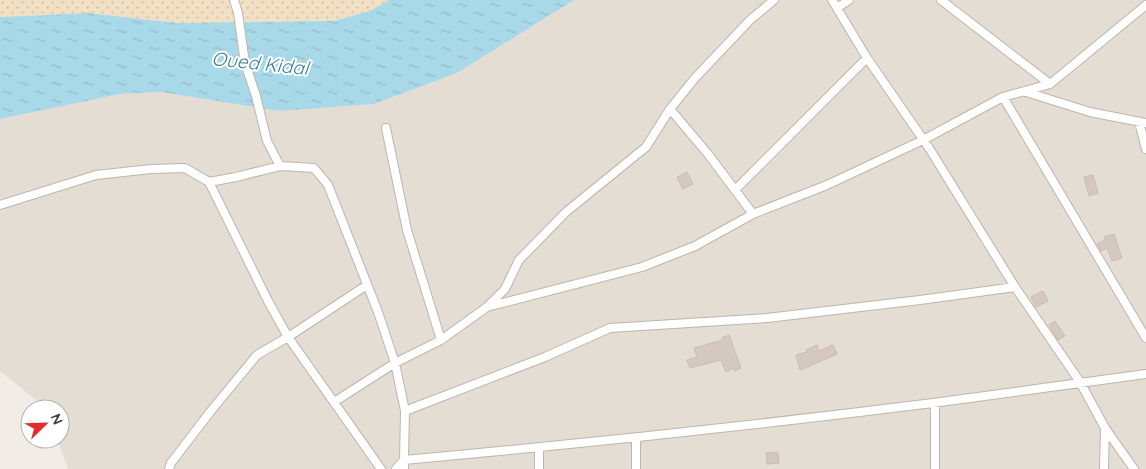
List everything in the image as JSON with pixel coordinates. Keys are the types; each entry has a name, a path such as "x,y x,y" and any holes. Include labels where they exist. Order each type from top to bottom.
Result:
{"street":[{"path":"234,0 238,13 245,63 256,96 267,141 280,166"},
{"path":"334,402 396,363 441,340 487,308 506,289 519,260 566,212 646,148 670,109 718,53 750,20 774,0"},
{"path":"832,0 923,140 1015,288 1080,382 1105,428 1134,469"},
{"path":"837,8 849,0"},
{"path":"941,0 1050,84"},
{"path":"487,308 642,267 695,246 753,214 827,185 923,140 1003,97 1050,84 1145,2"},
{"path":"735,190 868,58"},
{"path":"1026,92 1090,112 1142,122 1146,149"},
{"path":"1003,97 1146,338"},
{"path":"670,109 753,214"},
{"path":"386,128 407,230 441,340"},
{"path":"209,182 280,166 314,168 328,185 396,363 405,411 404,469"},
{"path":"0,205 96,175 152,169 184,168 209,182 288,337 381,469"},
{"path":"168,469 204,419 256,355 288,337 367,286"},
{"path":"405,411 544,357 610,328 767,318 1015,288"},
{"path":"396,469 404,460 538,448 935,403 1146,374"},
{"path":"935,403 935,469"},
{"path":"1104,469 1105,428"},
{"path":"636,437 636,469"},
{"path":"538,448 539,469"}],"shaded area":[{"path":"574,0 1146,0 1146,469 68,469 61,449 70,449 70,399 35,399 0,371 0,119 120,94 161,92 279,111 374,104 457,73"}],"sand":[{"path":"0,0 389,0 372,10 335,21 176,23 88,13 0,17"}],"water":[{"name":"Oued Kidal","path":"389,0 574,0 457,73 374,104 279,111 161,92 120,94 0,119 0,17 88,13 176,23 335,21 372,10"}],"building":[{"path":"687,172 693,184 683,189 677,177"},
{"path":"1093,175 1098,193 1089,196 1084,177"},
{"path":"1114,234 1122,258 1112,261 1107,248 1101,251 1097,244 1105,240 1104,237"},
{"path":"1043,291 1048,301 1036,307 1031,297"},
{"path":"1055,321 1065,336 1058,340 1049,325"},
{"path":"729,335 741,368 735,371 734,368 726,372 721,360 690,368 687,360 697,357 694,348 723,340 722,338"},
{"path":"817,345 819,351 833,345 837,354 800,370 796,355 807,352 806,350"},
{"path":"778,452 779,463 767,464 766,453"}]}
